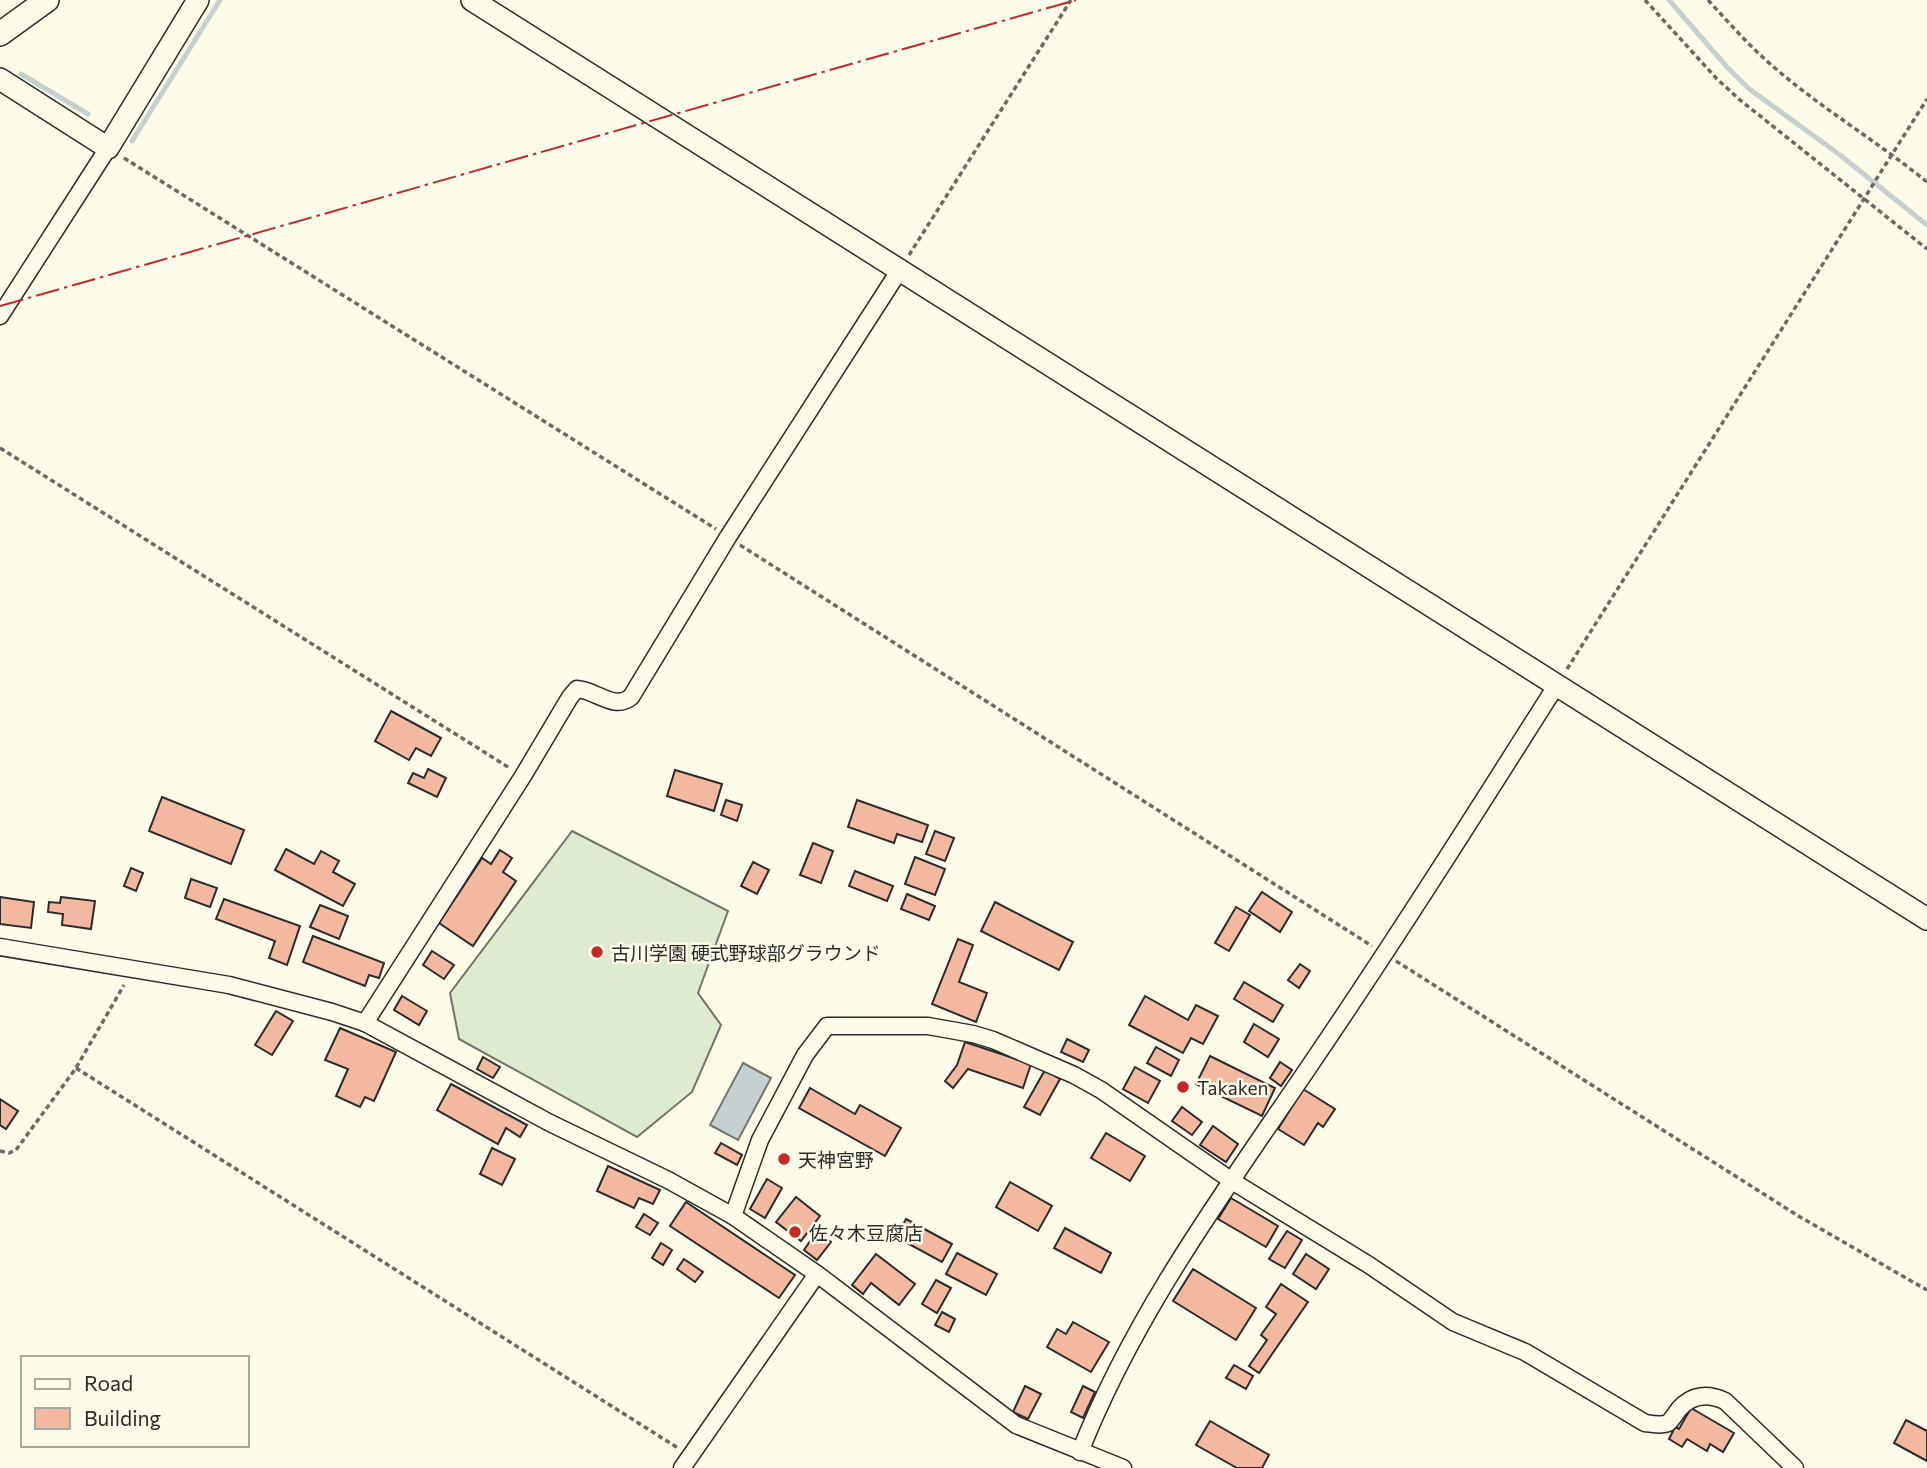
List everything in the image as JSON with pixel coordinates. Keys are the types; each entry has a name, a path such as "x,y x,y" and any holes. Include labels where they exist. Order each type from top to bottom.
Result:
{"main road":[{"path":"0,34 47,0"}],"street":[{"path":"0,316 108,148 198,0"},
{"path":"472,0 1927,919"},
{"path":"0,79 108,148"},
{"path":"365,1023 523,776 570,697 578,689 588,690 614,702 624,702 631,697 728,537 899,271"},
{"path":"1080,1452 1125,1354 1231,1181 1385,954 1556,686"},
{"path":"0,947 229,985 365,1023 733,1216 817,1274 1016,1425 1123,1468"},
{"path":"733,1216 760,1140 806,1055 827,1026 928,1026 993,1040 1074,1075 1101,1090 1231,1181 1369,1265 1453,1322 1525,1352 1645,1423 1658,1425 1669,1422 1685,1402 1697,1396 1711,1395 1725,1401 1795,1468"},
{"path":"686,1462 817,1274"}],"path":[{"path":"899,271 1071,0"},
{"path":"1645,0 1717,79 1740,100 1927,249"},
{"path":"1708,0 1748,45 1778,71 1893,154 1927,182"},
{"path":"1556,686 1927,99"},
{"path":"108,148 728,537 1800,1217 1927,1290"},
{"path":"0,448 523,776"},
{"path":"0,1151 9,1153 16,1150 76,1068 132,970"},
{"path":"76,1068 686,1462"}],"green space":[{"name":"古川学園 硬式野球部グラウンド","path":"572,831 728,911 698,993 721,1025 692,1092 637,1137 459,1039 450,993"}],"shaded area":[{"path":"743,1063 771,1078 738,1140 710,1125"}],"building":[{"path":"391,711 441,738 431,756 416,748 409,760 375,741"},
{"path":"428,769 446,778 437,797 408,783 413,773 424,778"},
{"path":"675,770 722,784 714,811 667,796"},
{"path":"162,797 244,830 231,864 149,831"},
{"path":"726,800 742,805 737,821 721,815"},
{"path":"857,800 928,825 922,842 897,834 894,843 848,827"},
{"path":"935,831 954,838 945,861 926,854"},
{"path":"813,843 833,851 821,883 800,875"},
{"path":"286,849 314,864 321,851 339,861 333,872 355,884 343,906 275,870"},
{"path":"500,850 512,858 503,872 516,881 473,946 439,923 482,858 491,864"},
{"path":"915,857 945,869 935,895 905,884"},
{"path":"753,862 769,870 757,894 741,886"},
{"path":"131,868 143,873 136,891 124,886"},
{"path":"855,871 893,886 887,901 849,886"},
{"path":"191,879 217,888 210,907 185,898"},
{"path":"1262,892 1292,912 1280,932 1249,911"},
{"path":"907,894 935,906 929,920 901,909"},
{"path":"0,897 34,902 31,928 0,924"},
{"path":"61,897 95,901 91,929 62,925 63,914 48,912 49,902 60,903"},
{"path":"224,899 300,926 287,965 269,958 275,941 216,919"},
{"path":"995,902 1073,942 1059,970 981,931"},
{"path":"320,905 348,916 339,939 310,927"},
{"path":"1236,907 1250,915 1229,951 1215,943"},
{"path":"313,936 384,963 379,978 369,975 365,986 303,962"},
{"path":"958,939 973,945 959,982 987,993 976,1022 932,1004"},
{"path":"432,951 454,965 444,979 423,965"},
{"path":"1300,964 1310,971 1299,988 1288,980"},
{"path":"1244,982 1283,1005 1273,1022 1234,999"},
{"path":"402,996 427,1011 419,1025 394,1010"},
{"path":"1145,996 1188,1020 1196,1005 1218,1016 1203,1044 1191,1038 1183,1053 1129,1025"},
{"path":"276,1011 293,1021 272,1055 255,1045"},
{"path":"1254,1024 1279,1039 1268,1057 1244,1042"},
{"path":"340,1028 396,1052 374,1101 365,1097 360,1107 336,1096 348,1069 325,1060"},
{"path":"1067,1039 1089,1050 1083,1062 1061,1052"},
{"path":"965,1042 1031,1064 1023,1088 968,1069 953,1088 945,1081 957,1065"},
{"path":"1156,1047 1179,1060 1171,1076 1147,1063"},
{"path":"1210,1056 1275,1088 1262,1116 1196,1084"},
{"path":"483,1057 500,1067 493,1078 477,1069"},
{"path":"1280,1062 1292,1070 1281,1086 1270,1078"},
{"path":"1135,1067 1160,1081 1148,1103 1123,1089"},
{"path":"1045,1070 1060,1079 1040,1115 1024,1107"},
{"path":"451,1084 527,1125 520,1137 506,1128 498,1144 437,1110"},
{"path":"810,1088 855,1114 860,1105 901,1128 885,1156 799,1108"},
{"path":"1303,1089 1335,1109 1323,1127 1318,1123 1304,1145 1278,1129"},
{"path":"0,1099 18,1111 6,1129 0,1125"},
{"path":"1182,1107 1202,1122 1192,1135 1172,1121"},
{"path":"1213,1126 1238,1144 1226,1162 1200,1145"},
{"path":"1106,1133 1145,1156 1130,1181 1091,1158"},
{"path":"721,1143 742,1155 737,1165 715,1153"},
{"path":"492,1148 515,1159 502,1185 480,1174"},
{"path":"608,1166 660,1190 653,1204 639,1198 634,1208 597,1191"},
{"path":"767,1179 782,1188 765,1218 750,1209"},
{"path":"1010,1182 1052,1206 1038,1231 996,1207"},
{"path":"796,1197 820,1216 801,1241 776,1222"},
{"path":"1231,1198 1278,1226 1266,1247 1218,1219"},
{"path":"686,1202 795,1275 779,1298 670,1226"},
{"path":"644,1214 658,1223 650,1235 636,1227"},
{"path":"906,1219 952,1244 942,1262 896,1237"},
{"path":"1065,1228 1111,1253 1101,1273 1054,1248"},
{"path":"817,1231 831,1242 817,1260 804,1250"},
{"path":"1287,1231 1302,1240 1285,1268 1269,1259"},
{"path":"661,1243 672,1250 663,1265 652,1258"},
{"path":"957,1253 997,1274 986,1295 946,1274"},
{"path":"876,1254 915,1284 899,1305 871,1283 863,1294 852,1285"},
{"path":"1306,1254 1329,1269 1316,1289 1293,1274"},
{"path":"684,1259 703,1272 695,1282 677,1269"},
{"path":"1193,1269 1256,1308 1236,1340 1173,1301"},
{"path":"936,1280 951,1288 937,1313 922,1304"},
{"path":"1281,1284 1308,1302 1259,1373 1249,1366 1267,1340 1261,1335 1276,1314 1266,1307"},
{"path":"942,1312 955,1319 949,1332 935,1325"},
{"path":"1073,1322 1109,1342 1091,1372 1047,1347 1057,1329 1066,1334"},
{"path":"1234,1365 1253,1376 1246,1389 1226,1378"},
{"path":"1025,1386 1041,1394 1028,1419 1013,1412"},
{"path":"1083,1386 1095,1392 1083,1418 1071,1412"},
{"path":"1691,1408 1734,1433 1723,1452 1710,1444 1707,1451 1687,1439 1682,1447 1669,1439 1675,1427 1679,1429"},
{"path":"1906,1420 1927,1431 1927,1461 1894,1443"},
{"path":"1210,1421 1269,1455 1262,1468 1237,1468 1196,1445"}],"waterway":[{"path":"132,141 220,0"},
{"path":"1669,0 1748,88 1840,155 1927,225"},
{"path":"21,74 88,114"}],"power":[{"path":"0,306 1076,0"}],"place":[{"name":"古川学園 硬式野球部グラウンド","path":"597,952"},
{"name":"Takaken","path":"1183,1087"},
{"name":"天神宮野","path":"784,1159"},
{"name":"佐々木豆腐店","path":"795,1232"}]}
